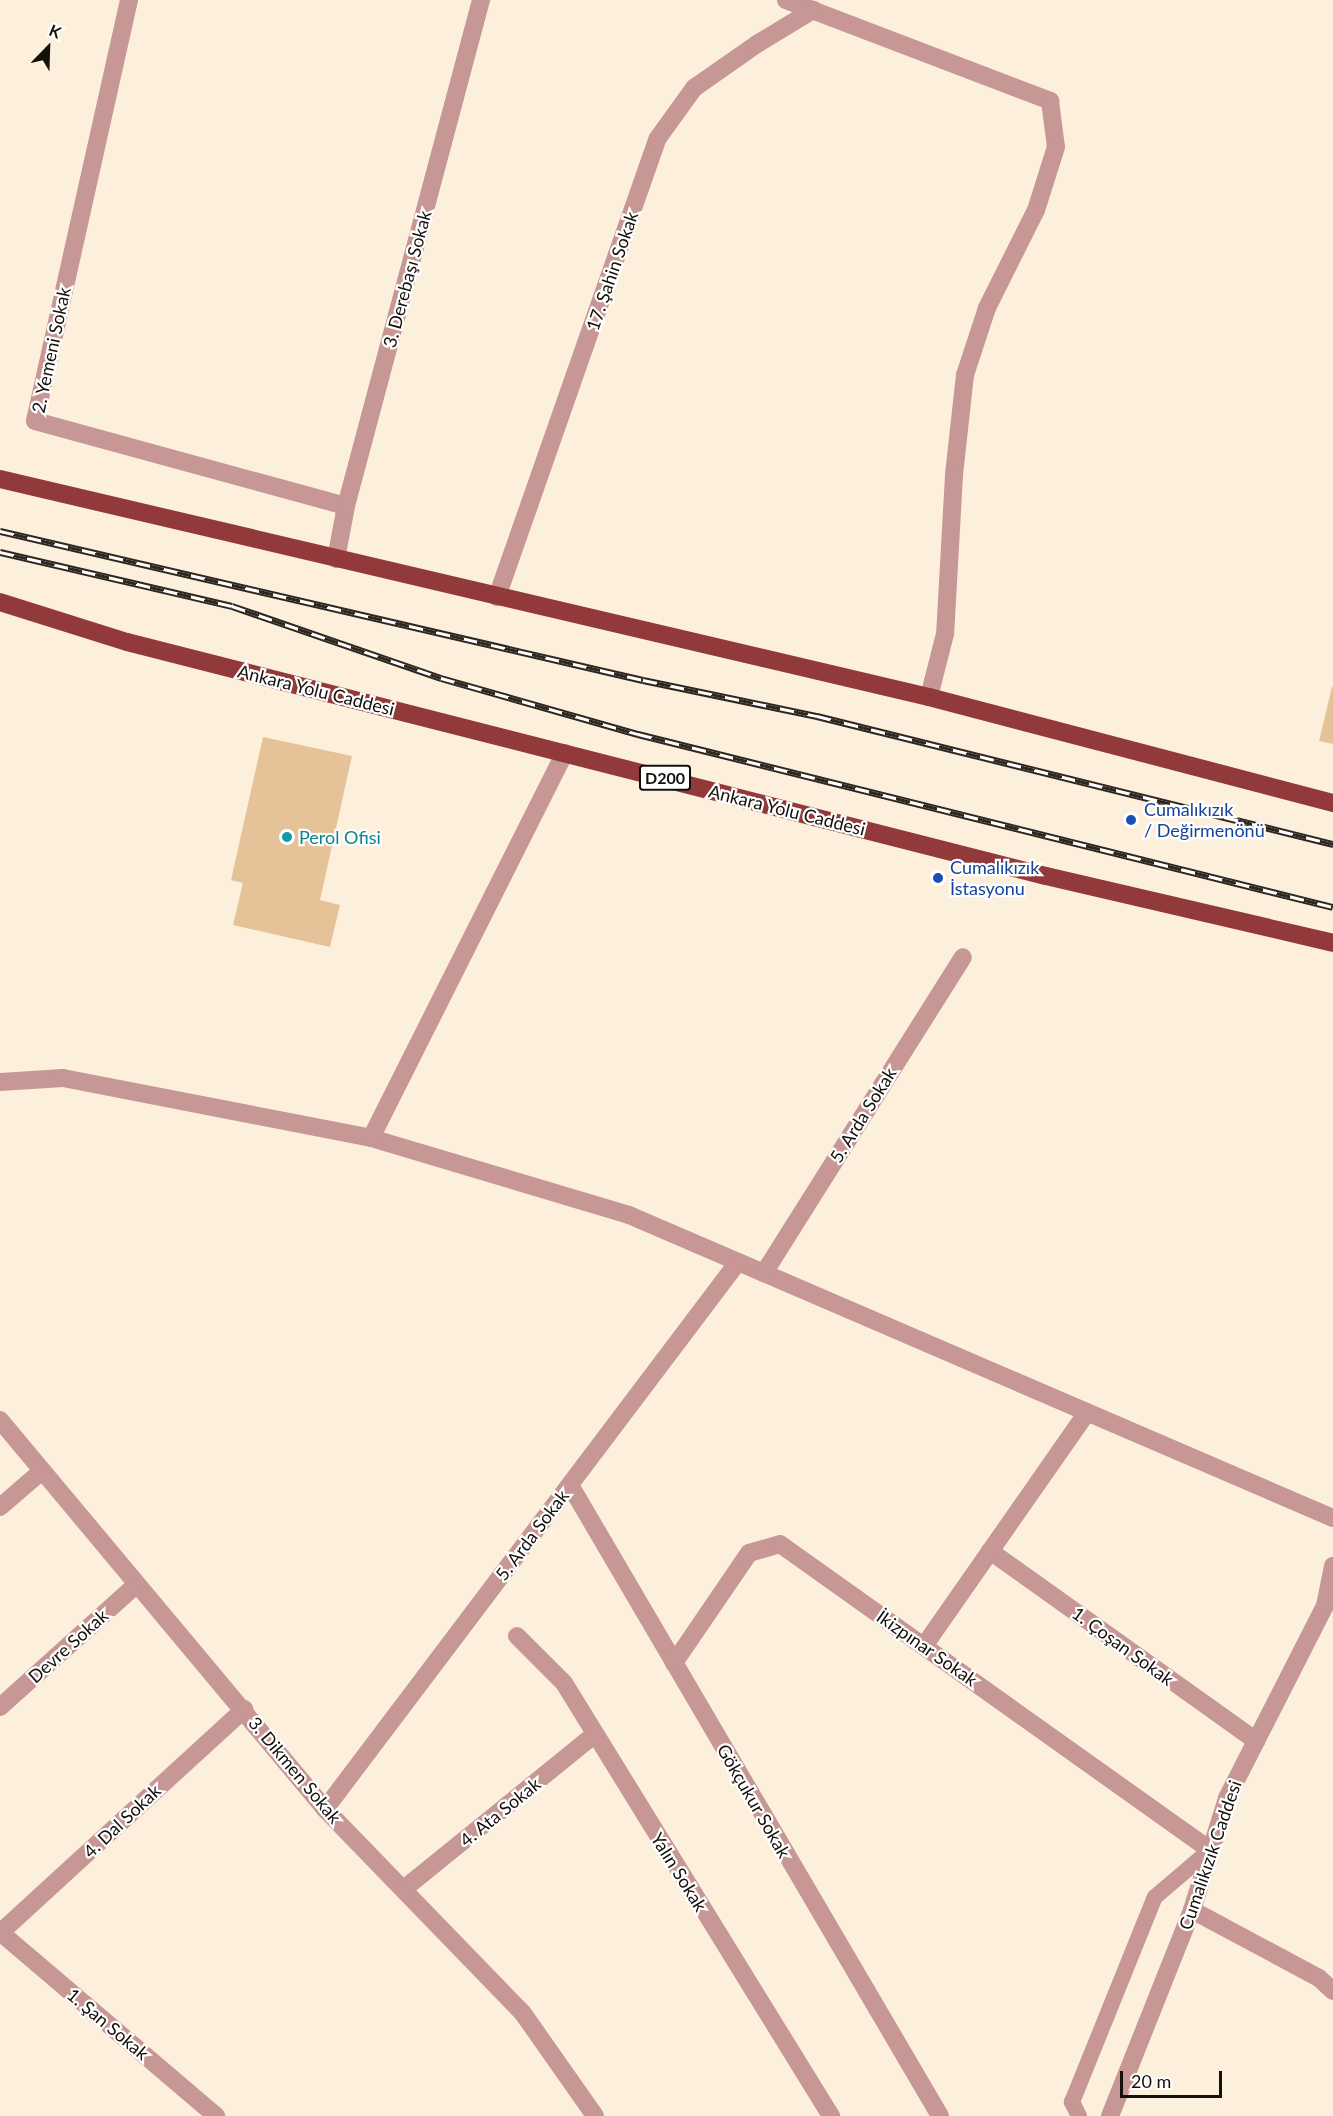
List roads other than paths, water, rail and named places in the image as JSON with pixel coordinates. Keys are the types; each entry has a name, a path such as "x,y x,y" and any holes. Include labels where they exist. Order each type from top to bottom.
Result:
{"highway":[{"path":"0,479 929,698 1333,803"},
{"name":"Ankara Yolu Caddesi","path":"0,603 127,642 1046,876 1333,943"}],"street":[{"name":"2. Yemeni Sokak","path":"129,0 35,421 346,506"},
{"name":"3. Derebaşı Sokak","path":"336,559 346,506 481,0"},
{"path":"786,0 1050,101 1056,147 1036,210 987,308 965,375 954,475 945,634 929,698"},
{"name":"17. Şahin Sokak","path":"497,597 658,138 694,88 757,44 813,10"},
{"path":"371,1138 565,753"},
{"name":"5. Arda Sokak","path":"764,1273 963,957"},
{"path":"0,1082 63,1078 371,1138 629,1215 1333,1518"},
{"name":"5. Arda Sokak","path":"325,1809 738,1262"},
{"path":"924,1646 1087,1412"},
{"name":"3. Dikmen Sokak","path":"0,1420 136,1586 244,1709 325,1809 405,1888 522,2012 595,2116"},
{"path":"0,1507 42,1471"},
{"name":"Gökçukur Sokak","path":"570,1485 940,2116"},
{"name":"İkizpınar Sokak","path":"674,1664 749,1553 780,1544 1210,1850"},
{"name":"1. Çoşan Sokak","path":"990,1551 1256,1741"},
{"name":"Cumalıkızık Caddesi","path":"1110,2116 1192,1910 1227,1798 1325,1606 1333,1566"},
{"name":"Devre Sokak","path":"0,1707 136,1586"},
{"name":"Yalın Sokak","path":"517,1636 564,1683 831,2116"},
{"name":"4. Dal Sokak","path":"0,1932 244,1709"},
{"name":"4. Ata Sokak","path":"405,1888 594,1735"},
{"path":"1192,1910 1319,1978 1333,1991"},
{"name":"1. Şan Sokak","path":"0,1932 216,2116"}],"lane":[{"path":"1080,2116 1072,2102 1155,1897 1210,1850"}],"railway":[{"path":"0,531 643,680 817,716 1333,844"},
{"path":"0,552 232,606 441,678 638,734 1333,907"}],"place":[{"name":"Cumalıkızık / Değirmenönü","path":"1131,820"},
{"name":"Perol Ofisi","path":"287,837"},
{"name":"Cumalıkızık İstasyonu","path":"938,878"}]}
